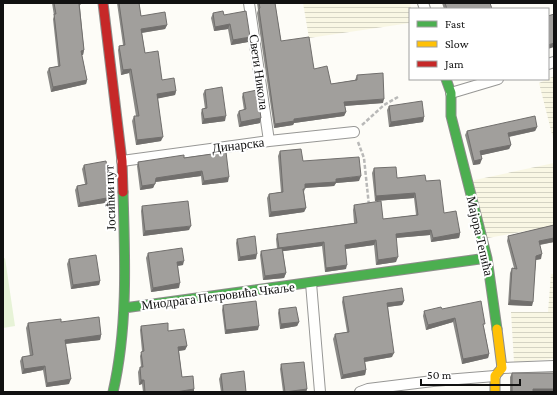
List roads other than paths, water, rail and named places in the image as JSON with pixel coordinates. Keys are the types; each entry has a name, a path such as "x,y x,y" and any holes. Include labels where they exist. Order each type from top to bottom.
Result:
{"street":[{"name":"Јосићки пут","path":"103,3 122,161 124,230 124,308 117,375 113,392"},
{"name":"Свети Никола","path":"248,3 269,141"},
{"name":"Мајора Тепића","path":"446,80 451,94 451,116 487,258 502,368"},
{"path":"451,94 495,80"},
{"name":"Динарска","path":"122,161 269,141 354,132"},
{"name":"Миодрага Петровића Чкаље","path":"124,308 487,258"},
{"name":"Миодрага Петровића Чкаље","path":"312,283 320,392"},
{"path":"495,392 495,376 502,368 554,366"},
{"path":"360,392 368,389 433,381 495,376"}]}
